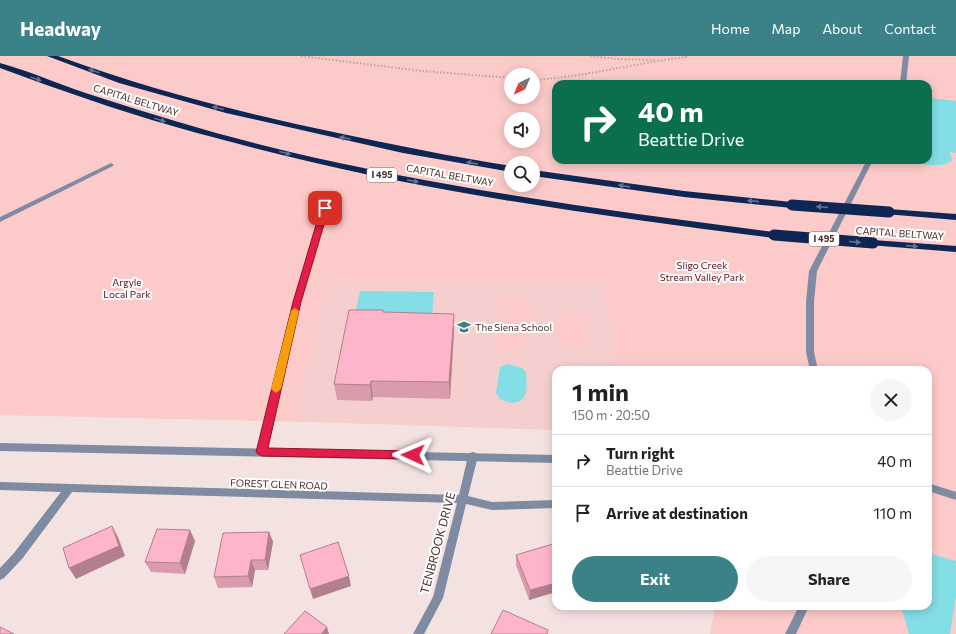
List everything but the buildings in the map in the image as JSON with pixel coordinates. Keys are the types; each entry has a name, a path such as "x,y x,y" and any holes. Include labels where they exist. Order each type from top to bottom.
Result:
{"highway":[{"name":"CAPITAL BELTWAY","path":"51,56 122,80 195,102 273,122 467,163 504,168"},
{"name":"CAPITAL BELTWAY","path":"0,66 90,98 166,122 245,144 330,164 447,188 562,206 774,235 956,249"},
{"name":"CAPITAL BELTWAY","path":"540,174 684,194 792,205 956,217"}],"street":[{"path":"903,80 906,56"},
{"path":"0,220 110,164"},
{"path":"813,366 810,352 810,302 813,271 868,164"},
{"path":"262,452 297,302 325,208"},
{"path":"0,447 552,459"},
{"name":"TENBROOK DRIVE","path":"418,634 438,598 464,499 473,456"},
{"name":"FOREST GLEN ROAD","path":"0,486 464,499 492,506 552,504"},
{"path":"0,575 18,556 70,487"},
{"path":"932,488 956,496"},
{"path":"790,634 802,610"}],"path":[{"path":"301,56 422,71 504,77"},
{"path":"590,56 617,59 658,60"},
{"path":"540,79 575,76 658,60 686,57 685,56"}],"shaded area":[{"name":"The Siena School","path":"329,283 602,284 617,366 552,366 552,430 310,422 301,415 298,406"}],"green space":[{"name":"Sligo Creek Stream Valley Park","path":"0,56 956,56 956,634 710,634 714,610 932,610 932,366 617,366 602,284 329,283 298,406 301,415 310,422 0,415"},
{"path":"499,298 531,300 532,316 529,334 526,340 515,352 504,352 496,348 495,330"},
{"path":"562,313 578,313 588,319 589,345 585,348 568,350 556,343 553,319"}],"water":[{"path":"932,98 956,101 956,153 950,152 952,161 942,165 923,164 932,164"},
{"path":"360,291 434,292 432,317 355,315"},
{"path":"507,364 522,368 526,372 526,393 520,401 514,403 500,399 496,393 500,367"},
{"path":"932,554 956,561 956,596 950,634 909,634 902,610 932,610"}],"slow traffic":[{"path":"276,389 295,311"}],"place":[{"name":"The Siena School","path":"464,327"}],"route":[{"path":"325,208 297,302 262,452 413,455"}],"park label":[{"name":"Argyle Local Park","path":"127,288"}]}
